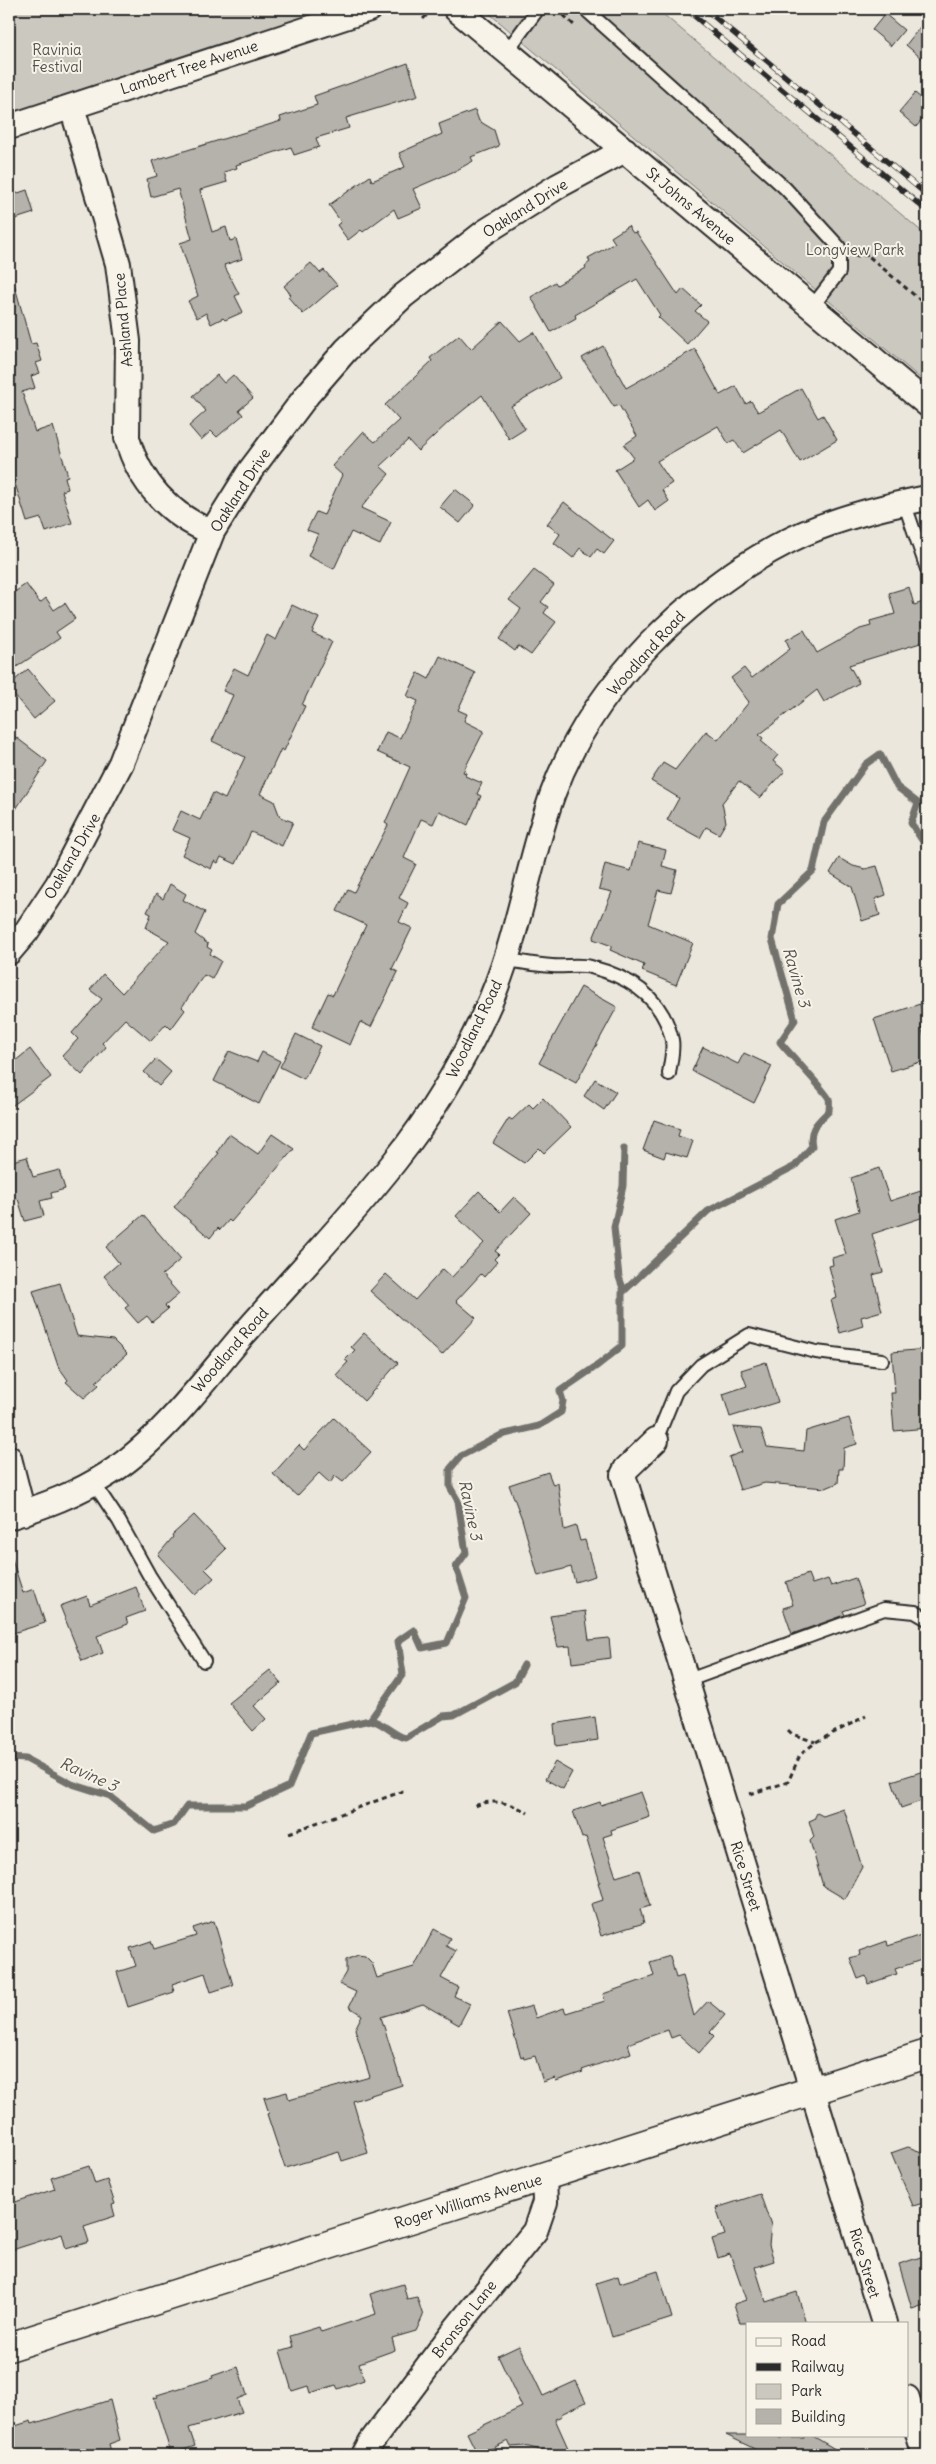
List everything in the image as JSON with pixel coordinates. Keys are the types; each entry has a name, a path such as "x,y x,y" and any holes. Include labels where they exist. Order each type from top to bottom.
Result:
{"street":[{"name":"Lambert Tree Avenue","path":"9,127 369,9"},
{"name":"St Johns Avenue","path":"456,9 927,404"},
{"name":"Ashland Place","path":"72,107 118,264 128,340 127,438 131,452 144,478 169,507 198,526 212,532"},
{"name":"Oakland Drive","path":"9,952 26,932 58,884 122,763 212,532 250,471 307,395 346,350 403,296 485,232 558,186 624,150"},
{"name":"Woodland Road","path":"16,1515 67,1497 109,1473 144,1445 186,1401 395,1161 444,1089 487,1010 507,960 553,793 569,756 595,713 621,676 679,614 723,579 792,539 875,508 927,498"},
{"name":"Rice Street","path":"656,1440 626,1469 623,1475 884,2322"},
{"path":"9,1458 16,1515"},
{"name":"Roger Williams Avenue","path":"9,2347 927,2054"},
{"name":"Bronson Lane","path":"364,2455 371,2442 458,2326 535,2231 545,2202 544,2177"},
{"path":"908,2401 925,2455"}],"lane":[{"path":"507,51 538,9"},
{"path":"585,9 785,188 838,247 839,272 812,307"},
{"path":"904,502 927,569"},
{"path":"507,960 553,966 589,966 616,976 636,987 653,999 663,1015 672,1041 670,1074"},
{"path":"656,1440 676,1391 701,1365 749,1335 816,1352 882,1360"},
{"path":"93,1482 204,1661"},
{"path":"686,1681 884,1609 915,1612 927,1619"}],"path":[{"path":"423,19 433,9"},
{"path":"557,9 566,19"},
{"path":"838,247 858,247 927,306"},
{"path":"750,1794 788,1782 800,1755 816,1742 866,1716"},
{"path":"788,1730 792,1734 816,1742"},
{"path":"289,1832 406,1790"},
{"path":"475,1806 483,1803 510,1804 528,1813"}],"green space":[{"name":"Ravinia Festival","path":"9,9 373,9 9,124"},
{"name":"Longview Park","path":"484,9 657,9 927,236 927,384"}],"building":[{"path":"885,14 904,30 891,46 872,30"},
{"path":"927,18 927,63 906,45"},
{"path":"408,63 418,96 346,118 349,128 316,138 319,147 294,155 291,147 236,165 237,168 224,172 227,182 200,190 212,232 226,227 230,241 236,239 242,259 224,265 239,294 235,296 243,312 211,324 206,313 197,318 188,301 198,296 180,243 192,239 178,189 151,197 147,179 157,176 152,161 281,121 280,117 317,105 314,96"},
{"path":"915,93 927,103 927,114 916,127 899,112"},
{"path":"475,110 479,121 494,130 499,146 471,157 473,161 457,170 413,189 422,208 398,218 394,209 363,232 361,230 348,240 337,225 341,222 329,205 370,176 372,181 405,167 399,153 442,134 439,124"},
{"path":"27,190 34,213 9,221 9,196"},
{"path":"628,226 633,233 636,232 678,295 683,289 701,305 695,311 707,321 687,344 658,317 660,315 637,279 575,315 576,318 551,332 531,297 555,282 557,285 586,268 585,266 590,262 588,258 615,243 611,237"},
{"path":"311,263 320,273 324,270 337,285 303,314 288,297 291,295 284,286"},
{"path":"14,283 31,344 36,343 42,361 36,363 40,373 31,376 35,388 22,392 35,432 53,426 68,476 65,477 68,489 62,491 72,523 46,532 41,518 27,522 9,464 9,284"},
{"path":"502,321 520,341 534,332 560,378 511,406 525,429 509,439 482,395 450,421 418,451 408,440 380,466 389,474 361,508 391,522 380,545 351,532 334,569 308,556 318,534 307,530 316,512 324,515 342,475 332,466 363,432 375,442 399,420 385,405 432,361 430,358 459,335 471,349"},
{"path":"603,346 626,388 695,349 720,395 736,386 746,404 751,401 758,412 801,388 818,418 823,415 837,440 800,462 781,430 743,453 734,440 728,443 718,426 657,461 672,483 662,490 669,501 655,511 648,500 639,507 615,470 634,458 624,445 637,436 619,405 614,407 582,358"},
{"path":"217,375 224,383 233,375 253,398 239,410 243,415 217,437 211,431 201,440 189,426 206,411 193,396"},
{"path":"455,489 475,505 460,523 440,507"},
{"path":"564,502 614,541 604,554 597,549 591,557 580,548 573,558 554,543 560,534 547,524"},
{"path":"534,570 554,585 541,602 548,607 544,613 556,622 531,655 518,646 515,651 499,639 521,609 509,600"},
{"path":"26,584 40,603 46,598 54,610 65,603 75,619 56,632 60,638 15,668 9,658 9,596"},
{"path":"909,587 914,605 927,601 927,641 849,665 859,683 824,702 817,690 759,735 763,738 761,741 778,755 773,761 785,771 760,798 739,781 722,803 726,822 719,834 706,827 700,838 667,820 679,798 651,781 663,763 675,770 706,731 718,740 749,702 731,678 744,668 752,678 790,649 786,640 804,630 817,653 860,629 871,626 870,621 895,614 889,593"},
{"path":"292,605 319,618 312,633 332,642 302,705 305,706 284,751 281,749 260,794 274,801 280,817 293,822 282,846 251,832 236,864 221,857 218,863 214,861 211,869 182,855 190,838 172,830 181,811 200,820 213,793 225,799 245,757 212,741 233,695 223,691 234,668 248,675 267,635 276,640"},
{"path":"440,656 475,673 458,710 467,714 464,721 484,731 463,772 466,773 465,776 482,783 477,794 481,796 468,825 439,811 433,824 421,819 404,858 416,864 399,898 408,903 399,922 412,928 392,969 398,972 371,1027 360,1022 350,1045 312,1027 328,993 333,995 366,925 337,911 348,889 354,892 388,825 385,823 410,767 377,752 386,732 400,738 418,701 407,696 418,673 429,679"},
{"path":"28,669 55,701 34,719 9,689 9,685"},
{"path":"9,732 47,761 9,820"},
{"path":"638,843 666,850 662,866 677,870 671,893 658,890 648,924 693,943 676,985 642,971 644,965 610,950 612,946 593,939 612,892 599,889 605,864 631,871"},
{"path":"839,858 853,866 865,869 877,866 886,895 875,899 880,915 862,921 852,887 830,873"},
{"path":"170,884 186,894 183,900 205,912 195,934 208,944 207,947 212,950 210,954 221,961 212,979 204,975 182,1007 185,1010 171,1029 166,1024 151,1041 125,1019 102,1043 106,1047 82,1075 62,1056 78,1039 72,1033 102,999 90,990 103,974 122,993 169,941 146,928 151,914 147,912 156,894 163,899"},
{"path":"581,987 617,1007 576,1083 539,1063"},
{"path":"920,1004 926,1025 921,1027 927,1045 927,1060 891,1071 874,1019"},
{"path":"296,1034 320,1046 304,1079 280,1067"},
{"path":"703,1047 738,1064 744,1053 772,1066 754,1103 692,1071"},
{"path":"30,1049 51,1077 9,1108 9,1066"},
{"path":"229,1051 257,1062 262,1052 280,1061 259,1104 214,1081"},
{"path":"156,1059 171,1072 159,1086 144,1072"},
{"path":"595,1079 616,1092 604,1110 584,1096"},
{"path":"543,1098 571,1127 544,1153 539,1148 524,1163 493,1143 509,1118 512,1120 529,1104 533,1108"},
{"path":"654,1120 680,1129 678,1136 693,1141 687,1158 666,1152 664,1158 643,1150"},
{"path":"229,1134 258,1154 272,1134 294,1149 231,1222 229,1220 220,1230 218,1228 210,1238 174,1207 219,1153 217,1152"},
{"path":"27,1157 33,1177 59,1170 65,1189 51,1193 52,1198 40,1201 44,1216 25,1221 18,1199 9,1202 9,1162"},
{"path":"879,1168 890,1201 927,1189 927,1216 872,1234 883,1272 873,1275 882,1311 861,1317 863,1326 840,1333 831,1300 837,1298 829,1266 833,1265 832,1258 846,1254 835,1219 859,1211 851,1178"},
{"path":"479,1191 500,1212 514,1197 531,1213 495,1251 499,1254 494,1259 497,1262 484,1277 481,1274 456,1301 476,1318 442,1355 370,1291 386,1274 415,1300 443,1269 452,1277 484,1243 456,1216"},
{"path":"143,1215 181,1259 162,1275 179,1294 165,1306 168,1309 152,1322 147,1316 138,1323 125,1308 129,1305 104,1276 119,1263 106,1247"},
{"path":"60,1283 77,1336 113,1340 127,1354 96,1382 99,1385 84,1398 66,1382 68,1380 58,1366 33,1291"},
{"path":"364,1333 398,1363 364,1401 336,1375 348,1362 345,1360 355,1350 351,1347"},
{"path":"927,1349 927,1428 894,1431 891,1393 895,1393 892,1352"},
{"path":"766,1362 778,1402 730,1417 723,1394 747,1386 741,1370"},
{"path":"334,1418 371,1452 343,1482 335,1476 330,1483 319,1473 297,1496 273,1474 299,1445 304,1450"},
{"path":"849,1418 857,1444 844,1448 843,1469 839,1469 838,1483 826,1488 765,1483 740,1490 729,1457 742,1452 733,1427 761,1429 767,1447 804,1451 806,1431"},
{"path":"548,1472 553,1485 558,1483 564,1530 576,1526 580,1541 585,1540 595,1576 575,1582 571,1567 538,1576 522,1519 509,1485"},
{"path":"194,1515 226,1549 205,1569 214,1578 195,1595 158,1555 173,1537 172,1535"},
{"path":"12,1559 23,1593 34,1589 45,1623 13,1633 9,1619 9,1560"},
{"path":"808,1574 812,1584 828,1579 831,1586 855,1578 864,1604 843,1611 845,1615 792,1634 783,1608 793,1605 786,1582"},
{"path":"136,1587 145,1611 126,1618 128,1624 97,1636 103,1653 82,1661 60,1606 87,1596 90,1605"},
{"path":"585,1611 589,1640 609,1638 611,1658 572,1663 570,1646 558,1647 550,1616"},
{"path":"270,1670 281,1683 254,1706 266,1719 253,1731 229,1703"},
{"path":"595,1717 598,1740 556,1746 554,1724"},
{"path":"555,1762 572,1772 563,1789 545,1779"},
{"path":"927,1770 927,1799 901,1808 892,1781"},
{"path":"641,1792 650,1817 611,1830 612,1834 603,1837 616,1877 639,1870 650,1906 640,1909 644,1923 601,1936 591,1904 603,1900 598,1882 600,1882 586,1837 582,1838 573,1811 600,1802 601,1805"},
{"path":"844,1809 862,1867 845,1899 823,1886 810,1841 814,1837 809,1821 814,1819 817,1813 823,1816"},
{"path":"214,1921 233,1985 211,1992 205,1973 172,1984 174,1992 128,2007 117,1972 136,1966 130,1948 151,1941 154,1949 196,1936 193,1928"},
{"path":"434,1929 450,1938 446,1946 456,1951 441,1978 458,1987 454,1996 470,2004 459,2025 423,2004 381,2017 402,2085 353,2101 368,2153 342,2161 339,2152 285,2168 267,2114 269,2113 264,2098 287,2092 289,2100 370,2077 355,2029 362,2015 349,2007 356,1992 339,1984 346,1972 346,1960 358,1955 365,1956 372,1963 377,1978 414,1967"},
{"path":"927,1933 927,1958 895,1969 897,1974 868,1984 866,1976 858,1979 850,1958 860,1955 859,1951 887,1941 888,1946"},
{"path":"670,1956 676,1978 683,1976 694,2016 708,2001 725,2015 710,2032 714,2036 699,2053 679,2035 671,2038 668,2030 628,2044 631,2053 556,2081 555,2078 543,2082 535,2056 524,2059 523,2056 521,2057 507,2013 532,2006 536,2018 564,2008 566,2013 605,2001 603,1994 654,1976 650,1962"},
{"path":"908,2147 927,2154 927,2202 913,2206 891,2153"},
{"path":"89,2166 95,2184 107,2180 115,2204 112,2205 115,2216 84,2226 89,2242 66,2249 62,2234 9,2251 9,2204 55,2189 51,2178"},
{"path":"760,2194 771,2225 769,2245 774,2261 755,2267 766,2302 797,2292 806,2322 740,2323 734,2304 746,2300 730,2254 718,2258 712,2239 725,2235 716,2208"},
{"path":"927,2255 927,2304 912,2309 899,2264"},
{"path":"658,2271 672,2318 612,2337 596,2283 618,2276 620,2283"},
{"path":"403,2284 407,2299 417,2297 423,2316 416,2331 392,2338 395,2350 359,2363 364,2380 338,2389 336,2385 310,2393 308,2386 292,2391 280,2351 293,2347 290,2336 319,2327 321,2332 376,2314 370,2294"},
{"path":"519,2346 543,2396 576,2381 586,2402 555,2419 568,2448 554,2455 546,2455 544,2451 525,2446 511,2447 508,2441 478,2455 467,2433 522,2407 498,2356"},
{"path":"238,2367 247,2395 237,2399 242,2412 189,2428 195,2446 171,2454 154,2398 158,2397 157,2395 213,2378 212,2376"},
{"path":"110,2400 120,2440 109,2444 112,2455 15,2455 9,2436 9,2428 31,2421 32,2424"},
{"path":"726,2435 776,2436 780,2438 813,2436 845,2455 767,2455"}],"waterway":[{"name":"Ravine 3","path":"9,1758 26,1759 72,1784 110,1796 154,1831 174,1824 187,1806 246,1806 289,1786 311,1733 370,1720 403,1674 398,1641 414,1630 422,1648 447,1643 466,1598 456,1567 466,1553 458,1501 450,1487 450,1469 461,1456 501,1435 539,1426 561,1412 563,1401 560,1391 622,1346 622,1293 708,1211 795,1166 812,1146 811,1135 818,1122 829,1111 829,1099 780,1042 795,1020 772,939 778,904 813,871 824,822 866,764 880,754 897,787 918,803 911,823 922,840 927,840"},
{"name":"Ravine 3","path":"624,1148 623,1186 614,1227 619,1277 624,1291"},
{"name":"Ravine 3","path":"370,1720 380,1723 396,1734 406,1738 443,1716 454,1715 515,1682 524,1665"}],"railway":[{"path":"686,9 927,211"},
{"path":"705,9 927,195"}]}
